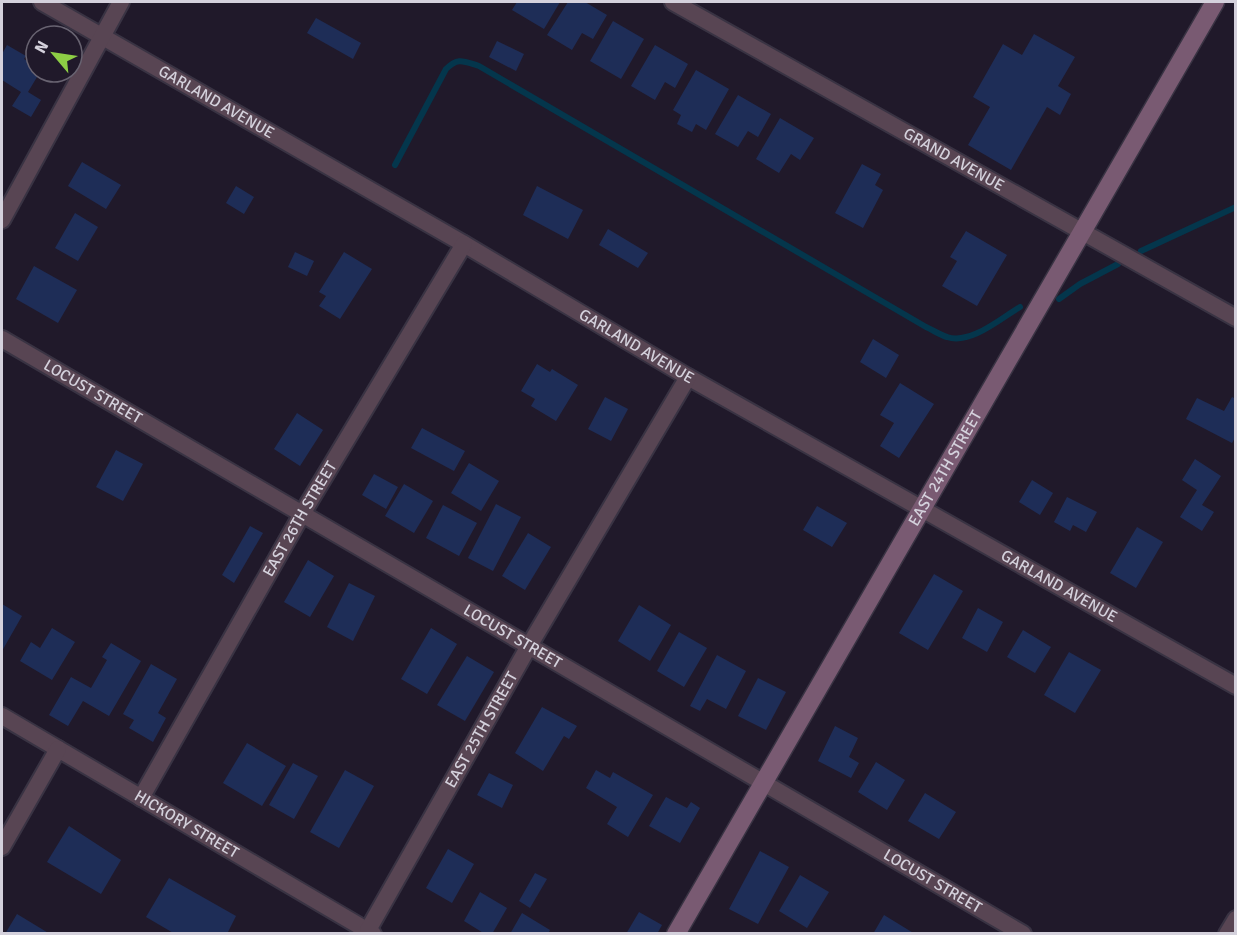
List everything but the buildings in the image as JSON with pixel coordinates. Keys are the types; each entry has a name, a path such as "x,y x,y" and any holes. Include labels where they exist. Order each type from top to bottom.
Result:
{"main road":[{"name":"EAST 24TH STREET","path":"676,933 1215,2"}],"street":[{"name":"GARLAND AVENUE","path":"42,2 464,244 688,377 1236,686"},
{"path":"2,220 122,2"},
{"name":"GRAND AVENUE","path":"673,2 1236,318"},
{"name":"EAST 26TH STREET","path":"141,798 302,514 464,244"},
{"name":"LOCUST STREET","path":"2,339 1023,933"},
{"name":"EAST 25TH STREET","path":"370,932 529,646 688,377"},
{"name":"HICKORY STREET","path":"2,716 370,932"},
{"path":"2,847 58,749"},
{"path":"1227,933 1236,919"}],"waterway":[{"path":"395,165 446,69 457,61 465,62 479,66 942,335 956,338 976,334 1020,307"},
{"path":"1141,251 1236,207"},
{"path":"1059,299 1080,284 1118,264"}]}
